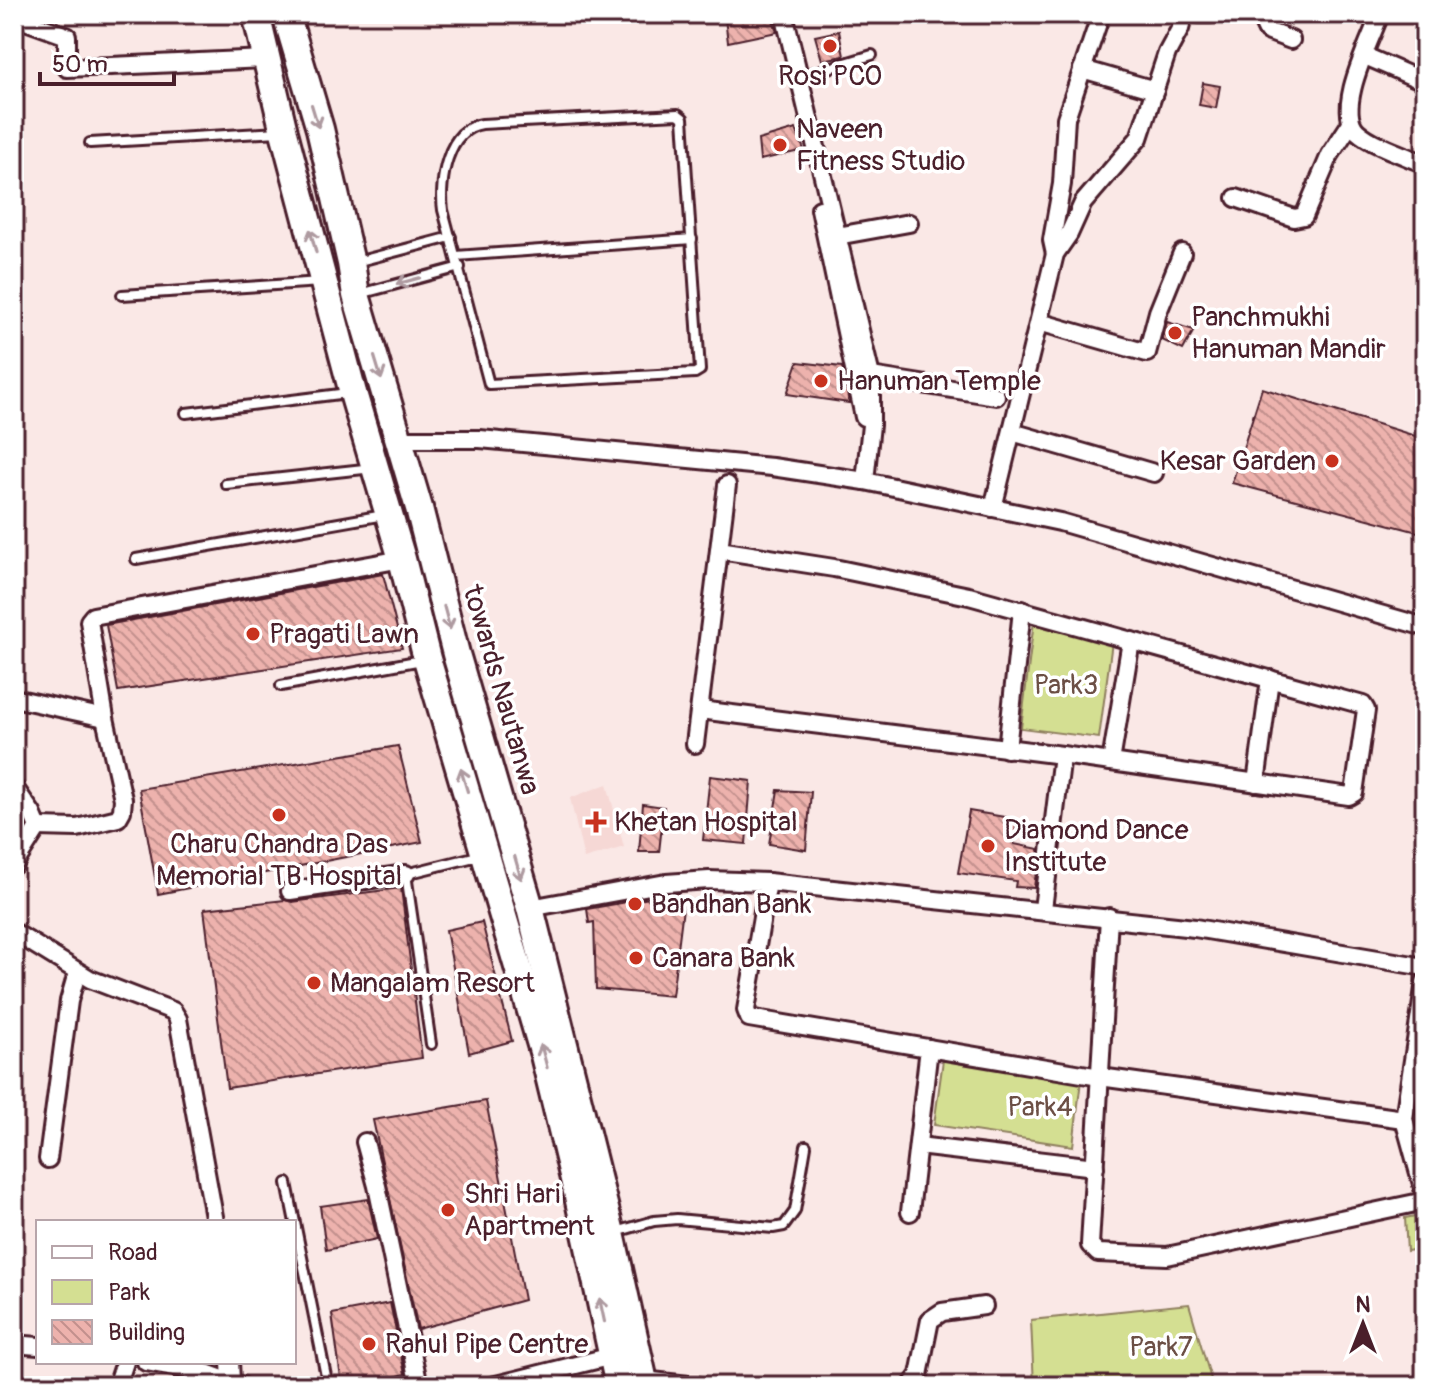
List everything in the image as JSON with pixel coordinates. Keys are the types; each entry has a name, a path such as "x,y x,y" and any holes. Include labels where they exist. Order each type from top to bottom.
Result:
{"main road":[{"path":"256,14 353,393 402,559 427,659 544,1055 612,1356 635,1384"},
{"name":"towards Nautanwa","path":"286,14 320,129 356,295 419,508 456,654 530,908 611,1233 635,1384"}],"street":[{"path":"781,14 871,376 870,442 865,481"},
{"path":"781,14 870,442"},
{"path":"993,508 1055,254 1052,240 1062,184 1066,118 1101,14"},
{"path":"1055,254 1063,245 1083,203 1139,138 1184,14"},
{"path":"1200,14 1210,14"},
{"path":"1259,14 1267,31 1291,40"},
{"path":"1380,14 1350,98 1348,113 1351,123 1367,138 1425,164"},
{"path":"14,17 67,36 67,68 266,59"},
{"path":"1365,56 1425,82"},
{"path":"1082,69 1155,90"},
{"path":"1236,198 1294,218 1304,216 1330,155 1351,123"},
{"path":"837,236 909,223"},
{"path":"1039,322 1147,353 1158,312 1182,253"},
{"path":"871,376 996,396"},
{"path":"1012,432 1154,473"},
{"path":"397,439 480,439 772,467 865,481 1060,522 1425,627"},
{"path":"695,744 727,485"},
{"path":"700,710 1062,755 1352,796 1366,710 1363,705 1022,610 896,579 719,550"},
{"path":"38,827 77,828 118,818 122,811 123,799 105,718 89,621 93,616 402,559"},
{"path":"1007,749 1022,610"},
{"path":"1111,762 1131,641"},
{"path":"1256,783 1270,679"},
{"path":"14,698 105,718"},
{"path":"1043,909 1062,755"},
{"path":"14,787 38,827"},
{"path":"14,865 38,827"},
{"path":"290,891 406,874"},
{"path":"530,908 666,883 709,880 768,882 1043,909 1195,928 1425,967"},
{"path":"768,882 746,1010 749,1018 1100,1077 1404,1119"},
{"path":"1109,917 1090,1245 1098,1253 1167,1256 1425,1201"},
{"path":"14,932 77,973 173,1011 178,1019 215,1220"},
{"path":"48,1159 66,1015 77,973"},
{"path":"1425,982 1404,1119 1425,1195"},
{"path":"910,1212 929,1048"},
{"path":"365,1142 419,1386"},
{"path":"918,1146 1095,1167"},
{"path":"911,1386 919,1375 930,1320 942,1312 984,1306"},
{"path":"14,1344 36,1346"},
{"path":"492,1386 612,1356"},
{"path":"117,1386 124,1364"},
{"path":"153,1364 206,1380 237,1383 231,1364"},
{"path":"635,1384 698,1386"}],"lane":[{"path":"799,77 872,55"},
{"path":"678,114 683,118 700,367 695,373 489,384 451,237 443,210 441,179 457,141 467,129 482,124 678,114"},
{"path":"90,143 284,132"},
{"path":"351,263 451,237"},
{"path":"456,256 692,239"},
{"path":"356,295 460,267"},
{"path":"122,295 324,281"},
{"path":"186,413 353,393"},
{"path":"226,484 374,468"},
{"path":"136,559 389,514"},
{"path":"281,686 427,659"},
{"path":"431,1044 406,874 487,854"},
{"path":"611,1233 654,1221 677,1219 773,1228 784,1226 795,1211 806,1146"},
{"path":"287,1183 294,1220"},
{"path":"296,1228 328,1386"}],"shaded area":[{"name":"Khetan Hospital","path":"607,784 624,847 584,859 570,798"}],"green space":[{"name":"Park3","path":"1034,621 1112,642 1099,738 1021,728"},
{"name":"Park4","path":"943,1060 1081,1080 1073,1146 934,1125"},
{"path":"1425,1214 1425,1248 1407,1251 1405,1218"},
{"name":"Park7","path":"1189,1304 1213,1386 1034,1386 1031,1320"}],"building":[{"path":"771,14 777,32 728,42 725,19"},
{"name":"Rosi PCO","path":"839,31 844,56 822,60 815,36"},
{"path":"1203,83 1220,86 1216,108 1199,105"},
{"name":"Naveen Fitness Studio","path":"796,129 804,150 760,160 758,140"},
{"name":"Panchmukhi Hanuman Mandir","path":"1167,322 1194,330 1183,350 1162,340"},
{"name":"Hanuman Temple","path":"798,362 842,367 849,403 787,394"},
{"name":"Kesar Garden","path":"1262,388 1425,439 1425,534 1232,483"},
{"name":"Pragati Lawn","path":"383,574 402,648 118,691 106,625"},
{"name":"Charu Chandra Das Memorial TB Hospital","path":"398,746 422,842 158,894 139,789"},
{"path":"710,776 751,781 746,844 703,840"},
{"path":"778,790 811,792 806,850 769,844"},
{"path":"643,804 664,807 659,852 639,852"},
{"name":"Diamond Dance Institute","path":"969,811 1017,819 1014,844 1039,849 1034,888 1015,887 1016,881 958,873"},
{"name":"Mangalam Resort","path":"401,888 422,1058 227,1088 204,909"},
{"name":"Canara Bank","path":"678,893 683,908 672,996 596,989 594,922 589,923 587,909"},
{"path":"482,922 512,1041 469,1053 446,930"},
{"name":"Shri Hari Apartment","path":"486,1101 524,1300 418,1329 373,1120"},
{"path":"368,1199 377,1239 326,1250 320,1206"},
{"name":"Rahul Pipe Centre","path":"390,1303 405,1374 362,1386 342,1386 332,1314"}],"place":[{"name":"Rosi PCO","path":"830,46"},
{"name":"Naveen Fitness Studio","path":"780,145"},
{"name":"Panchmukhi Hanuman Mandir","path":"1175,333"},
{"name":"Hanuman Temple","path":"821,381"},
{"name":"Kesar Garden","path":"1332,461"},
{"name":"Pragati Lawn","path":"253,634"},
{"name":"Charu Chandra Das Memorial TB Hospital","path":"279,815"},
{"name":"Khetan Hospital","path":"596,822"},
{"name":"Diamond Dance Institute","path":"988,846"},
{"name":"Bandhan Bank","path":"635,904"},
{"name":"Canara Bank","path":"636,958"},
{"name":"Mangalam Resort","path":"314,983"},
{"name":"Shri Hari Apartment","path":"448,1210"},
{"name":"Rahul Pipe Centre","path":"369,1344"}]}
